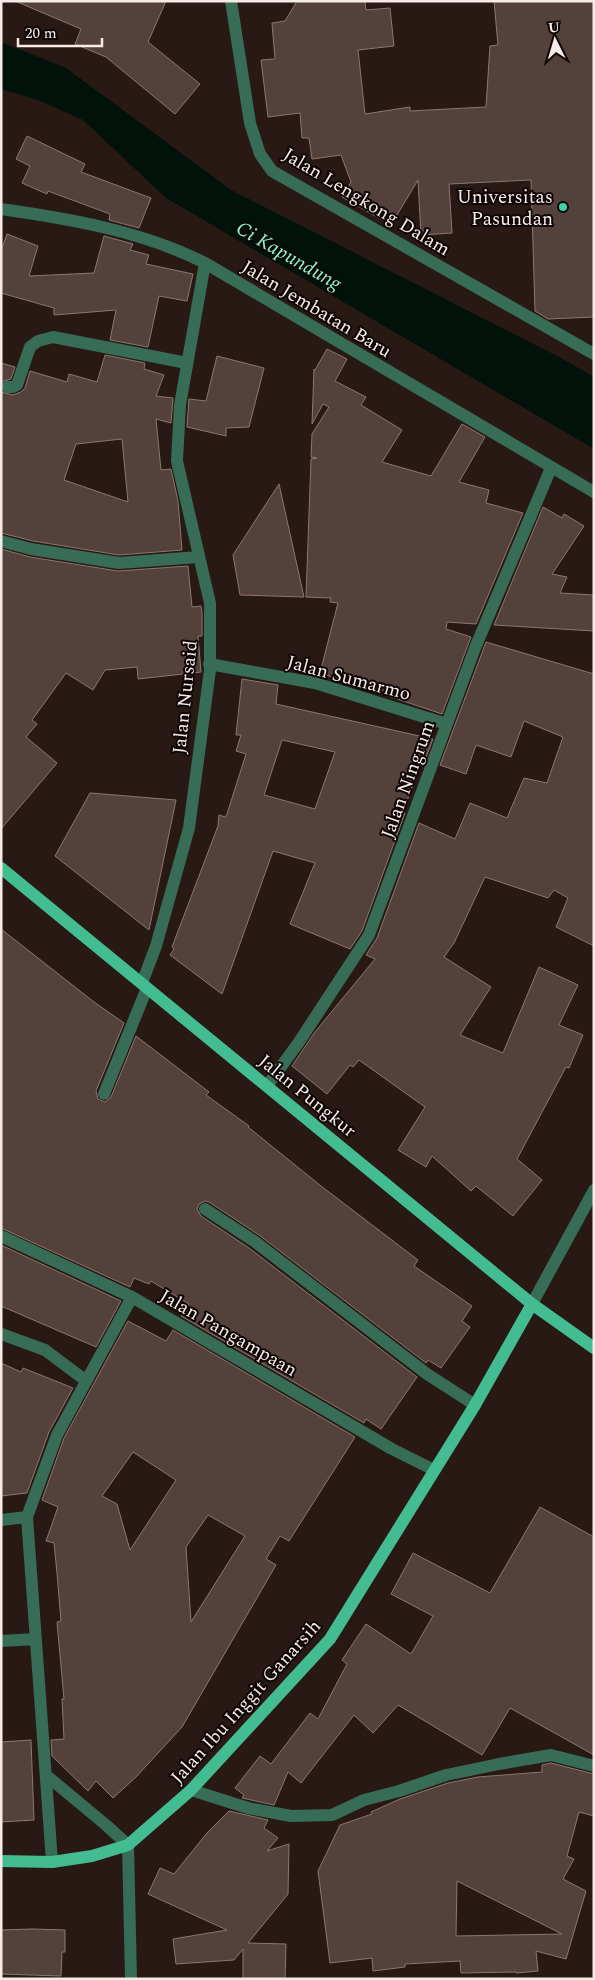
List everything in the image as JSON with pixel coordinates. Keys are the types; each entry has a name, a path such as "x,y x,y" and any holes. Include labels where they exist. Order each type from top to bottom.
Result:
{"main road":[{"name":"Jalan Pungkur","path":"1,868 532,1304 594,1348"},
{"name":"Jalan Ibu Inggit Ganarsih","path":"1,1861 52,1862 92,1856 128,1845 191,1790 330,1639 475,1405 532,1304"}],"street":[{"name":"Jalan Lengkong Dalam","path":"231,1 250,124 260,154 272,171 594,354"},
{"name":"Jalan Jembatan Baru","path":"1,209 67,219 176,248 205,263 594,492"},
{"name":"Jalan Nursaid","path":"104,1094 144,986 189,828 210,664 210,603 177,461 180,405 205,263"},
{"path":"7,387 16,385 30,346 38,341 53,337 187,363"},
{"name":"Jalan Ningrum","path":"267,1086 300,1042 369,935 475,648 551,468"},
{"path":"1,541 31,549 119,562 199,557"},
{"name":"Jalan Sumarmo","path":"210,664 315,683 447,724"},
{"path":"532,1304 594,1190"},
{"path":"205,1209 254,1241 427,1374 475,1405"},
{"name":"Jalan Pangampaan","path":"1,1236 132,1297 392,1449 434,1470"},
{"path":"52,1862 27,1518 57,1435 85,1380 132,1297"},
{"path":"1,1334 45,1350 85,1380"},
{"path":"1,1520 27,1518"},
{"path":"1,1641 36,1638"},
{"path":"191,1790 248,1808 291,1816 332,1815 364,1800 446,1774 499,1764 551,1755 594,1766"},
{"path":"47,1776 106,1824 128,1845 130,1979"}],"water":[{"name":"Ci Kapundung","path":"1,42 66,68 231,190 559,357 594,377 594,449 166,198 83,120 38,100 1,89"}],"building":[{"path":"15,1 166,1 148,42 200,84 175,114 106,57 75,44 81,29"},
{"path":"297,1 365,1 366,10 390,8 394,46 358,50 365,114 410,107 410,111 486,107 490,46 498,45 494,1 594,1 594,317 548,319 535,311 531,180 449,184 452,233 421,235 418,180 391,225 342,197 351,182 341,155 312,159 309,138 302,138 300,113 268,117 261,60 275,59 272,23 285,21"},
{"path":"27,136 85,164 81,172 151,198 139,228 109,220 110,214 48,191 47,194 22,183 30,166 16,159"},
{"path":"7,234 38,246 29,276 94,273 104,236 133,244 130,250 149,255 146,264 193,274 187,301 159,296 148,347 110,340 116,310 54,315 54,308 1,293 1,251"},
{"path":"327,349 347,359 335,381 366,397 361,405 402,430 382,462 431,476 462,424 485,437 459,482 489,490 486,503 523,513 476,624 447,622 446,629 471,637 442,714 320,673 338,603 330,602 331,598 306,597 311,459 317,458 311,457 312,434 329,407 323,404 312,424 314,369"},
{"path":"105,355 145,363 144,369 164,375 156,396 173,398 171,423 156,419 161,470 171,469 178,501 182,550 119,555 33,541 1,533 1,392 13,395 21,392 25,388 30,371 67,382 69,374 97,382","holes":["122,439 128,502 64,480 76,444"]},
{"path":"217,356 264,368 249,427 226,428 226,436 187,427 189,399 206,401"},
{"path":"1,363 15,367 11,379 1,382"},
{"path":"279,484 304,597 240,595 233,555"},
{"path":"543,507 562,518 564,514 584,526 552,574 567,577 560,593 594,595 594,631 494,625"},
{"path":"1,549 30,557 118,571 188,566 192,607 201,606 202,636 198,636 201,672 138,679 137,667 105,670 93,690 66,673 32,720 37,724 26,737 57,763 1,829"},
{"path":"486,642 594,674 594,946 556,927 568,898 554,890 548,898 485,877 454,943 444,957 491,987 460,1035 503,1053 539,967 578,985 559,1025 583,1035 569,1068 566,1067 517,1159 542,1180 513,1216 476,1186 471,1191 432,1156 426,1167 398,1150 425,1107 359,1060 353,1067 350,1065 327,1094 292,1066 315,1032 375,959 366,955 377,938 419,823 455,839 470,803 507,818 524,778 547,783 563,737 524,721 511,757 476,745 466,774 440,765"},
{"path":"242,679 278,685 276,704 433,739 425,760 422,759 403,812 405,813 362,931 350,949 290,924 315,863 273,851 222,994 170,955 174,949 172,947 218,826 219,815 225,817 227,814 246,754 236,751 241,735 236,735","holes":["282,740 335,752 315,809 264,795"]},
{"path":"90,793 176,800 149,930 55,856"},
{"path":"1,929 94,1002 124,1023 96,1091 98,1099 105,1102 111,1097 136,1036 209,1092 206,1095 249,1126 321,1186 418,1260 414,1266 472,1306 462,1321 470,1327 441,1368 428,1360 426,1363 259,1235 209,1202 205,1201 199,1204 197,1209 201,1216 249,1248 417,1377 381,1429 366,1419 364,1423 181,1316 189,1304 151,1281 149,1284 134,1278 130,1287 1,1228"},
{"path":"1,1245 121,1301 96,1347 1,1306"},
{"path":"128,1321 166,1341 173,1330 355,1437 289,1541 280,1536 266,1559 276,1565 182,1727 136,1777 113,1798 96,1781 88,1791 52,1756 51,1740 64,1739 62,1699 64,1699 57,1622 61,1621 57,1573 54,1543 46,1541 58,1507 42,1500 64,1438","holes":["133,1452 176,1480 130,1550 117,1504 102,1496","208,1515 245,1536 191,1622 186,1547"]},
{"path":"1,1363 21,1372 23,1368 73,1388 49,1432 27,1493 1,1496"},
{"path":"540,1507 594,1537 594,1755 510,1708 482,1755 398,1705 373,1733 354,1715 301,1783 288,1772 274,1805 242,1798 244,1795 235,1788 260,1756 271,1764 310,1713 318,1719 347,1664 342,1660 366,1624 411,1654 433,1616 391,1594 413,1553 490,1593"},
{"path":"31,1740 34,1820 1,1822 1,1742"},
{"path":"551,1763 594,1774 594,1816 579,1812 567,1856 574,1859 563,1879 586,1891 566,1959 536,1951 538,1971 516,1973 461,1973 460,1961 405,1964 405,1967 373,1971 372,1958 330,1963 318,1871 340,1825 372,1814 371,1812 400,1799 448,1783 478,1777 542,1772 542,1765","holes":["457,1881 562,1934 456,1936"]},
{"path":"229,1811 268,1820 264,1828 278,1838 267,1851 289,1844 288,1894 248,1943 286,1944 285,1979 243,1979 243,1949 234,1960 176,1964 173,1939 227,1930 148,1894 160,1868 174,1874 207,1833"},
{"path":"1,1930 65,1930 65,1952 62,1952 61,1976 1,1974"}],"place":[{"name":"Universitas Pasundan","path":"563,207"}]}
